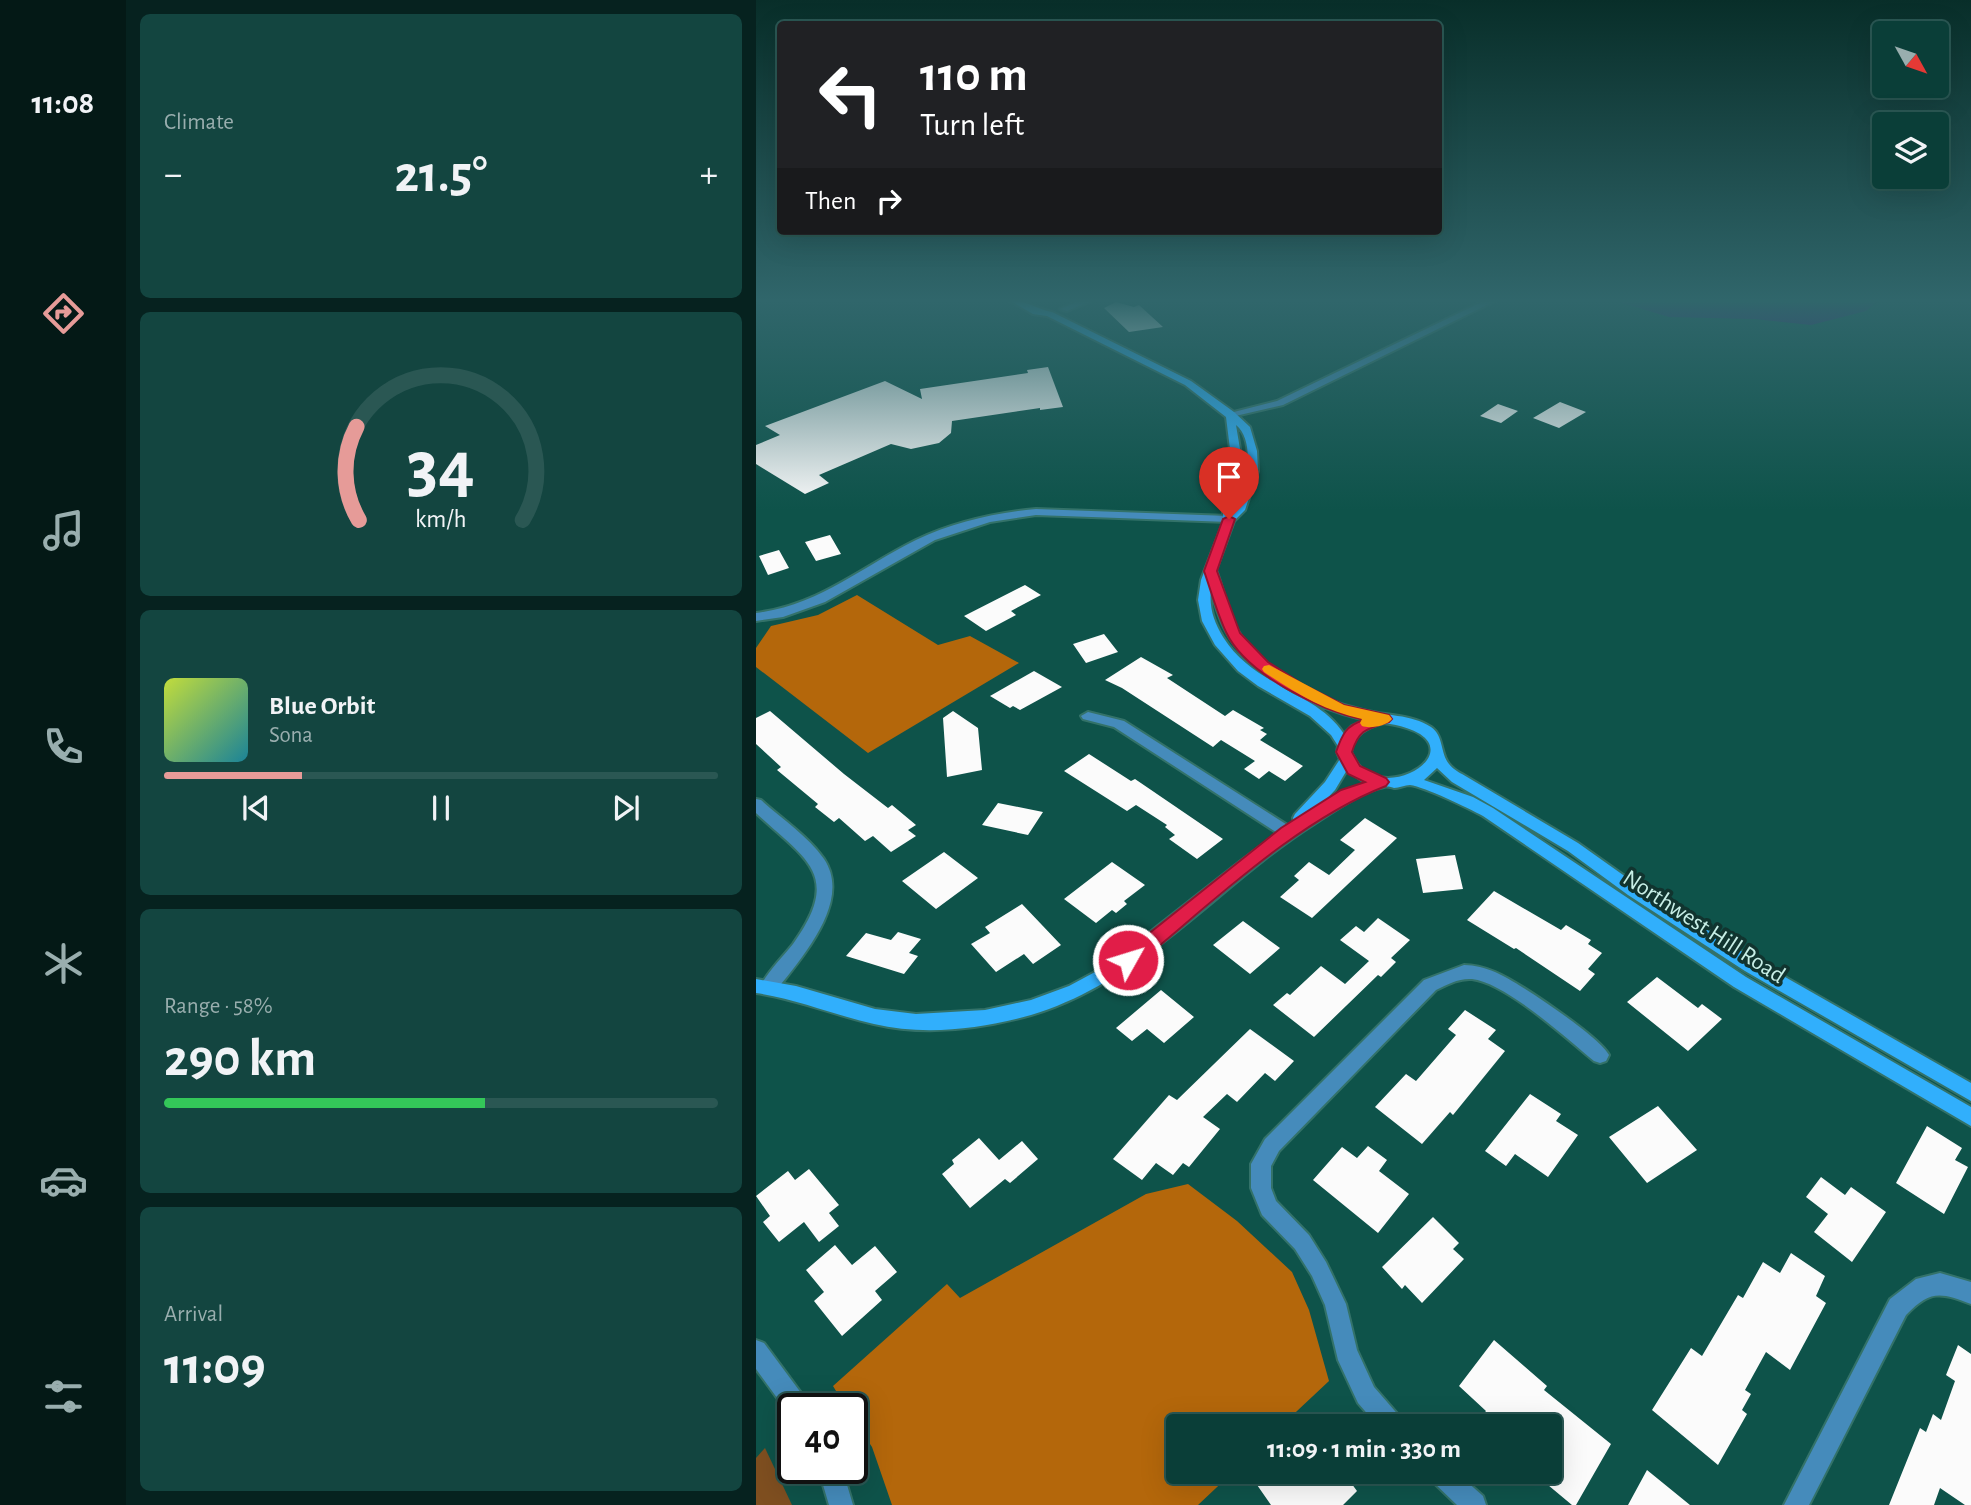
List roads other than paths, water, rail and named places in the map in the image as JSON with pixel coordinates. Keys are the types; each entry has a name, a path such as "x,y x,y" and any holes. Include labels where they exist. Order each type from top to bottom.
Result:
{"main road":[{"path":"1160,369 1188,383 1231,414 1230,430 1240,461 1237,482 1227,510 1229,519 1210,571 1204,600 1209,622 1226,650 1250,675 1325,720 1338,732 1344,744 1346,761 1354,770 1381,782"},
{"path":"762,986 875,1017 915,1023 986,1017 1050,1002 1094,982 1128,960 1287,832 1347,794 1381,782 1410,780 1429,770 1438,754 1437,744 1423,727 1398,719 1384,719 1340,709 1298,688 1263,665 1242,646 1233,633 1210,571"},
{"path":"1344,744 1358,727 1384,719"},
{"name":"Northwest Hill Road","path":"1438,754 1443,767 1457,778 1573,847 1696,932 1971,1093"},
{"path":"1287,832 1330,786 1346,761"},
{"name":"Northwest Hill Road","path":"1410,780 1468,801 1488,812 1740,982 1971,1117"}],"street":[{"path":"1231,414 1280,403 1352,369"},
{"path":"756,617 795,610 823,599 917,544 955,529 1007,515 1036,512 1229,519"},
{"path":"1088,716 1119,724 1287,832"},
{"path":"756,804 820,866 826,890 819,918 762,986"},
{"path":"1383,1414 1366,1395 1346,1352 1335,1304 1319,1269 1303,1241 1269,1208 1261,1188 1261,1164 1272,1145 1430,985 1455,973 1475,972 1493,978 1564,1026 1600,1055"},
{"path":"1796,1505 1898,1307 1913,1291 1938,1282 1971,1293"},
{"path":"756,1351 787,1393"},
{"path":"835,1484 841,1505"},
{"path":"1452,1484 1474,1505"}]}
